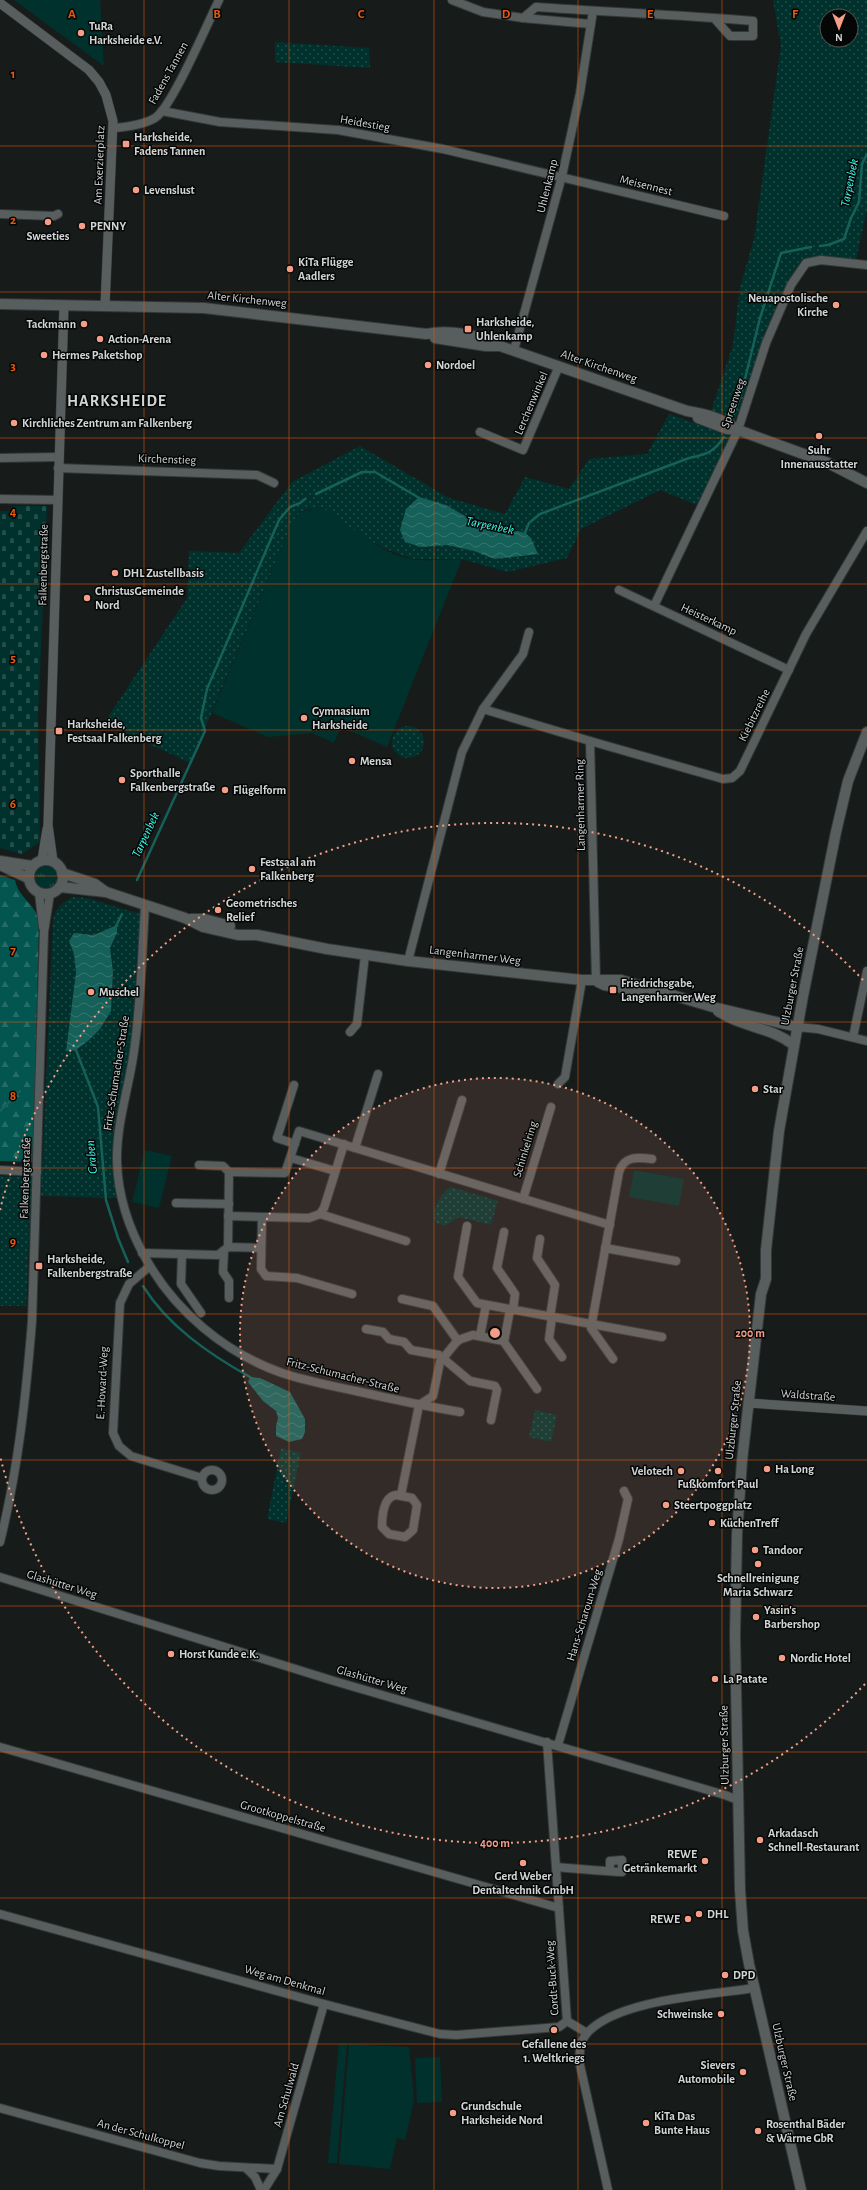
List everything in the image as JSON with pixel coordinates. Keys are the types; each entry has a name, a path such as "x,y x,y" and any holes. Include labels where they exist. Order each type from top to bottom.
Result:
{"main road":[{"name":"Alter Kirchenweg","path":"0,304 204,308 426,334 436,332 489,339 514,350 687,411 701,420 727,429 738,430 828,463 867,483"},
{"name":"Ulzburger Straße","path":"801,2190 754,1988 743,1931 740,1899 738,1800 736,1570 740,1483 761,1294 759,1279 760,1264 766,1250 779,1130 797,1026 836,832 848,781 867,732"},
{"path":"0,861 32,866 42,860 53,861 60,867 62,873 63,880 60,887 50,894 39,893 32,889 28,878 32,866"},
{"path":"0,865 28,878"},
{"name":"Langenharmer Weg","path":"62,873 95,884 106,892"},
{"name":"Langenharmer Weg","path":"60,887 106,892 184,918 204,919 257,935 365,955 582,980 622,980 656,992 713,1007 797,1026"},
{"name":"Langenharmer Weg","path":"713,1007 730,1019 776,1033 794,1045"}],"street":[{"name":"Fadens Tannen","path":"113,128 146,122 155,118 162,111 187,67 219,0"},
{"path":"452,0 483,12 522,18 591,24"},
{"name":"Am Exerzierplatz","path":"0,3 81,64 94,76 103,88 108,101 113,128 106,306"},
{"path":"522,18 536,7 714,18 753,21 753,36 730,36 714,18"},
{"name":"Uhlenkamp","path":"514,350 562,176 580,93 593,11"},
{"name":"Heidestieg","path":"162,111 220,122 338,130 443,149 562,176"},
{"name":"Meisennest","path":"562,176 724,216"},
{"path":"0,214 54,216 58,214"},
{"name":"Spreenweg","path":"654,606 738,430 766,343 791,285 806,263 821,260 867,265"},
{"name":"Falkenbergstraße","path":"42,860 48,825 58,457 64,305"},
{"name":"Lerchenwinkel","path":"480,432 524,450 559,366"},
{"path":"0,458 58,457"},
{"name":"Kirchenstieg","path":"58,468 257,474 274,483"},
{"path":"0,500 57,500"},
{"name":"Kiebitzreihe","path":"590,741 721,779 730,779 740,771 806,634 867,531"},
{"name":"Heisterkamp","path":"619,590 789,670"},
{"path":"408,961 456,771 467,740 483,710 519,660 526,646 529,632"},
{"path":"483,710 590,741"},
{"name":"Langenharmer Ring","path":"590,741 596,981"},
{"name":"Falkenbergstraße","path":"48,825 53,861"},
{"name":"Falkenbergstraße","path":"39,893 44,932"},
{"name":"Falkenbergstraße","path":"0,1542 12,1489 28,1382 32,1321 44,932 50,894"},
{"name":"Fritz-Schumacher-Straße","path":"145,906 135,1044 120,1125 117,1156 122,1202 129,1224 142,1253 150,1266 166,1289 195,1321 224,1344 252,1360 297,1378 419,1405 460,1412"},
{"path":"350,1032 357,1024 365,955"},
{"path":"853,1037 867,971"},
{"path":"558,1084 565,1077 582,980"},
{"name":"Langenharmer Weg","path":"797,1026 867,1041"},
{"path":"355,1148 378,1074"},
{"path":"294,1085 277,1138 295,1144"},
{"path":"440,1174 462,1100"},
{"name":"Schinkelring","path":"523,1199 551,1107"},
{"path":"199,1165 223,1166 229,1172 284,1173 291,1158 299,1131 610,1226"},
{"path":"228,1216 312,1218 320,1214 324,1208 344,1144"},
{"path":"291,1158 335,1171"},
{"path":"612,1359 591,1328 621,1167 633,1158 652,1159"},
{"path":"0,1170 36,1172"},
{"path":"229,1172 229,1204 223,1272 229,1281 229,1298"},
{"path":"176,1203 229,1204"},
{"path":"320,1214 406,1240"},
{"path":"262,1217 261,1269 267,1276 297,1278 352,1294"},
{"path":"467,1226 458,1276 477,1303 662,1337"},
{"path":"504,1232 497,1268 515,1294 504,1340"},
{"path":"540,1238 537,1258 555,1285 549,1339 562,1357"},
{"path":"142,1253 218,1255 226,1249 261,1248"},
{"path":"606,1248 676,1261"},
{"path":"182,1254 181,1285 201,1313"},
{"name":"E.-Howard-Weg","path":"150,1266 129,1284 120,1303 113,1433 119,1446 131,1456 202,1478"},
{"path":"402,1299 433,1306 458,1340"},
{"path":"480,1336 486,1305"},
{"path":"366,1329 383,1332 390,1339 404,1342 411,1350 438,1355 470,1381 496,1386 491,1420"},
{"path":"401,1496 419,1405 433,1396 439,1365 458,1340 467,1336 480,1336 504,1340 537,1389"},
{"name":"Waldstraße","path":"748,1403 867,1411"},
{"name":"Hans-Scharoun-Weg","path":"558,1745 620,1538 628,1499 624,1491"},
{"path":"393,1495 401,1496 413,1499 417,1507 413,1530 409,1535 404,1537 386,1533 382,1526 388,1499 393,1495"},
{"name":"Glashütter Weg","path":"0,1577 334,1681 725,1794 738,1800"},
{"name":"Cordt-Buck-Weg","path":"548,1742 567,2021 587,2034"},
{"name":"Grootkoppelstraße","path":"0,1747 559,1908"},
{"path":"556,1867 610,1871"},
{"name":"Weg am Denkmal","path":"0,1914 324,2004 449,2035 559,2027 567,2021"},
{"path":"608,2190 580,2065 580,2047 587,2034 597,2025 630,2009 656,2002 754,1988"},
{"name":"Am Schulwald","path":"264,2190 277,2169 324,2004"},
{"name":"An der Schulkoppel","path":"0,2108 200,2163 246,2168 277,2169"},
{"path":"246,2168 255,2177 261,2190"}],"green space":[{"name":"TuRa Harksheide e.V.","path":"14,0 100,0 104,66"},
{"path":"773,0 867,0 867,209 856,260 803,258 770,323 730,435 697,505 660,490 581,529 567,558 507,572 462,559 412,559 386,549 310,509 300,512 293,521 190,763 104,723 187,598 189,551 239,553 292,482 360,446 449,498 505,514 525,477 569,489 589,459 647,454 669,414 703,426 712,408 733,345 740,287 754,239 781,46","holes":["475,522 503,534 518,531 531,538 538,553 494,559 474,551 447,545"]},
{"path":"275,42 369,48 370,68 275,62"},
{"path":"14,506 47,506 38,719 40,842 22,854 0,848 0,511 14,511"},
{"path":"323,508 376,544 399,556 423,560 462,559 387,747 341,727 334,743 312,733 268,737 212,713 293,521 300,512"},
{"path":"405,726 411,726 420,730 424,742 420,754 411,758 405,758 396,754 392,745 392,739 396,730"},
{"path":"46,866 51,867 57,873 57,883 51,889 46,890 41,889 35,883 34,878 35,873 41,867"},
{"path":"0,875 15,880 19,891 34,909 39,920 33,1162 0,1161"},
{"path":"72,897 87,898 140,914 131,1052 114,1140 113,1164 118,1198 41,1196 53,920 57,909","holes":["101,931 117,933 110,948 113,971 111,1011 100,1029 66,1051 76,972 74,954 69,941 83,933 94,935"]},
{"path":"145,1150 172,1156 159,1208 132,1202"},
{"path":"634,1170 684,1179 679,1206 629,1197"},
{"path":"0,1176 32,1177 26,1306 0,1306"},
{"path":"451,1187 498,1201 491,1225 459,1217 445,1226 436,1223 434,1213 437,1203 443,1193"},
{"path":"535,1410 557,1415 551,1442 529,1437"},
{"path":"281,1448 301,1453 286,1523 267,1519"},
{"path":"339,2043 347,2044 337,2163 328,2163"},
{"path":"349,2044 409,2047 414,2100 405,2140 397,2138 390,2169 339,2164"},
{"path":"440,2057 442,2102 417,2103 415,2058"}],"water":[{"path":"419,497 446,505 475,522 502,534 518,531 525,533 531,538 538,554 494,559 474,551 447,545 421,547 405,542 400,530 406,509"},
{"path":"117,925 117,933 110,948 113,971 111,1011 100,1029 88,1041 76,1050 66,1051 76,972 74,954 69,941 74,933 94,935"},
{"path":"250,1377 260,1378 290,1392 305,1419 305,1432 302,1439 289,1442 276,1436 278,1418 276,1411 263,1401 248,1382"}],"waterway":[{"name":"Tarpenbek","path":"820,246 828,245 844,239 851,218 859,202 862,164 867,154"},
{"name":"Tarpenbek","path":"732,419 742,391 760,318 781,253 811,247"},
{"name":"Tarpenbek","path":"524,535 529,523 540,514 689,458 705,454 713,450 724,437"},
{"name":"Tarpenbek","path":"316,494 362,472 375,472 421,499"},
{"name":"Tarpenbek","path":"137,880 205,731 201,718 207,689 279,520 290,507 305,499"},
{"name":"Tarpenbek","path":"116,926 122,914"},
{"name":"Graben","path":"76,1050 98,1107 106,1200 118,1238 128,1262"},
{"name":"Tarpenbek","path":"0,1111 20,1091"},
{"name":"Graben","path":"143,1286 164,1314 190,1338 220,1359 250,1377"}],"place":[{"name":"TuRa Harksheide e.V.","path":"81,33"},
{"name":"Harksheide, Fadens Tannen","path":"126,144"},
{"name":"Levenslust","path":"136,190"},
{"name":"Sweeties","path":"48,222"},
{"name":"PENNY","path":"82,226"},
{"name":"KiTa Flügge Aadlers","path":"290,269"},
{"name":"Neuapostolische Kirche","path":"836,305"},
{"name":"Tackmann","path":"84,324"},
{"name":"Harksheide, Uhlenkamp","path":"468,329"},
{"name":"Action-Arena","path":"100,339"},
{"name":"Hermes Paketshop","path":"44,355"},
{"name":"Nordoel","path":"428,365"},
{"name":"Kirchliches Zentrum am Falkenberg","path":"14,423"},
{"name":"Suhr Innenausstatter","path":"819,436"},
{"name":"DHL Zustellbasis","path":"115,573"},
{"name":"ChristusGemeinde Nord","path":"87,598"},
{"name":"Gymnasium Harksheide","path":"304,718"},
{"name":"Harksheide, Festsaal Falkenberg","path":"59,731"},
{"name":"Mensa","path":"352,761"},
{"name":"Sporthalle Falkenbergstraße","path":"122,780"},
{"name":"Flügelform","path":"225,790"},
{"name":"Festsaal am Falkenberg","path":"252,869"},
{"name":"Geometrisches Relief","path":"218,910"},
{"name":"Friedrichsgabe, Langenharmer Weg","path":"613,990"},
{"name":"Muschel","path":"91,992"},
{"name":"Star","path":"755,1089"},
{"name":"Harksheide, Falkenbergstraße","path":"39,1266"},
{"name":"Ha Long","path":"767,1469"},
{"name":"Velotech","path":"681,1471"},
{"name":"Fußkomfort Paul","path":"718,1471"},
{"name":"Steertpoggplatz","path":"666,1505"},
{"name":"KüchenTreff","path":"712,1523"},
{"name":"Tandoor","path":"755,1550"},
{"name":"Schnellreinigung Maria Schwarz","path":"758,1564"},
{"name":"Yasin's Barbershop","path":"756,1617"},
{"name":"Horst Kunde e.K.","path":"171,1654"},
{"name":"Nordic Hotel","path":"782,1658"},
{"name":"La Patate","path":"715,1679"},
{"name":"Arkadasch Schnell-Restaurant","path":"760,1840"},
{"name":"REWE Getränkemarkt","path":"705,1861"},
{"name":"Gerd Weber Dentaltechnik GmbH","path":"523,1863"},
{"name":"DHL","path":"699,1914"},
{"name":"REWE","path":"688,1919"},
{"name":"DPD","path":"725,1975"},
{"name":"Schweinske","path":"721,2014"},
{"name":"Gefallene des 1. Weltkriegs","path":"554,2030"},
{"name":"Sievers Automobile","path":"743,2072"},
{"name":"Grundschule Harksheide Nord","path":"453,2113"},
{"name":"KiTa Das Bunte Haus","path":"646,2123"},
{"name":"Rosenthal Bäder & Wärme GbR","path":"758,2131"}],"district":[{"name":"HARKSHEIDE","path":"117,401"}]}
